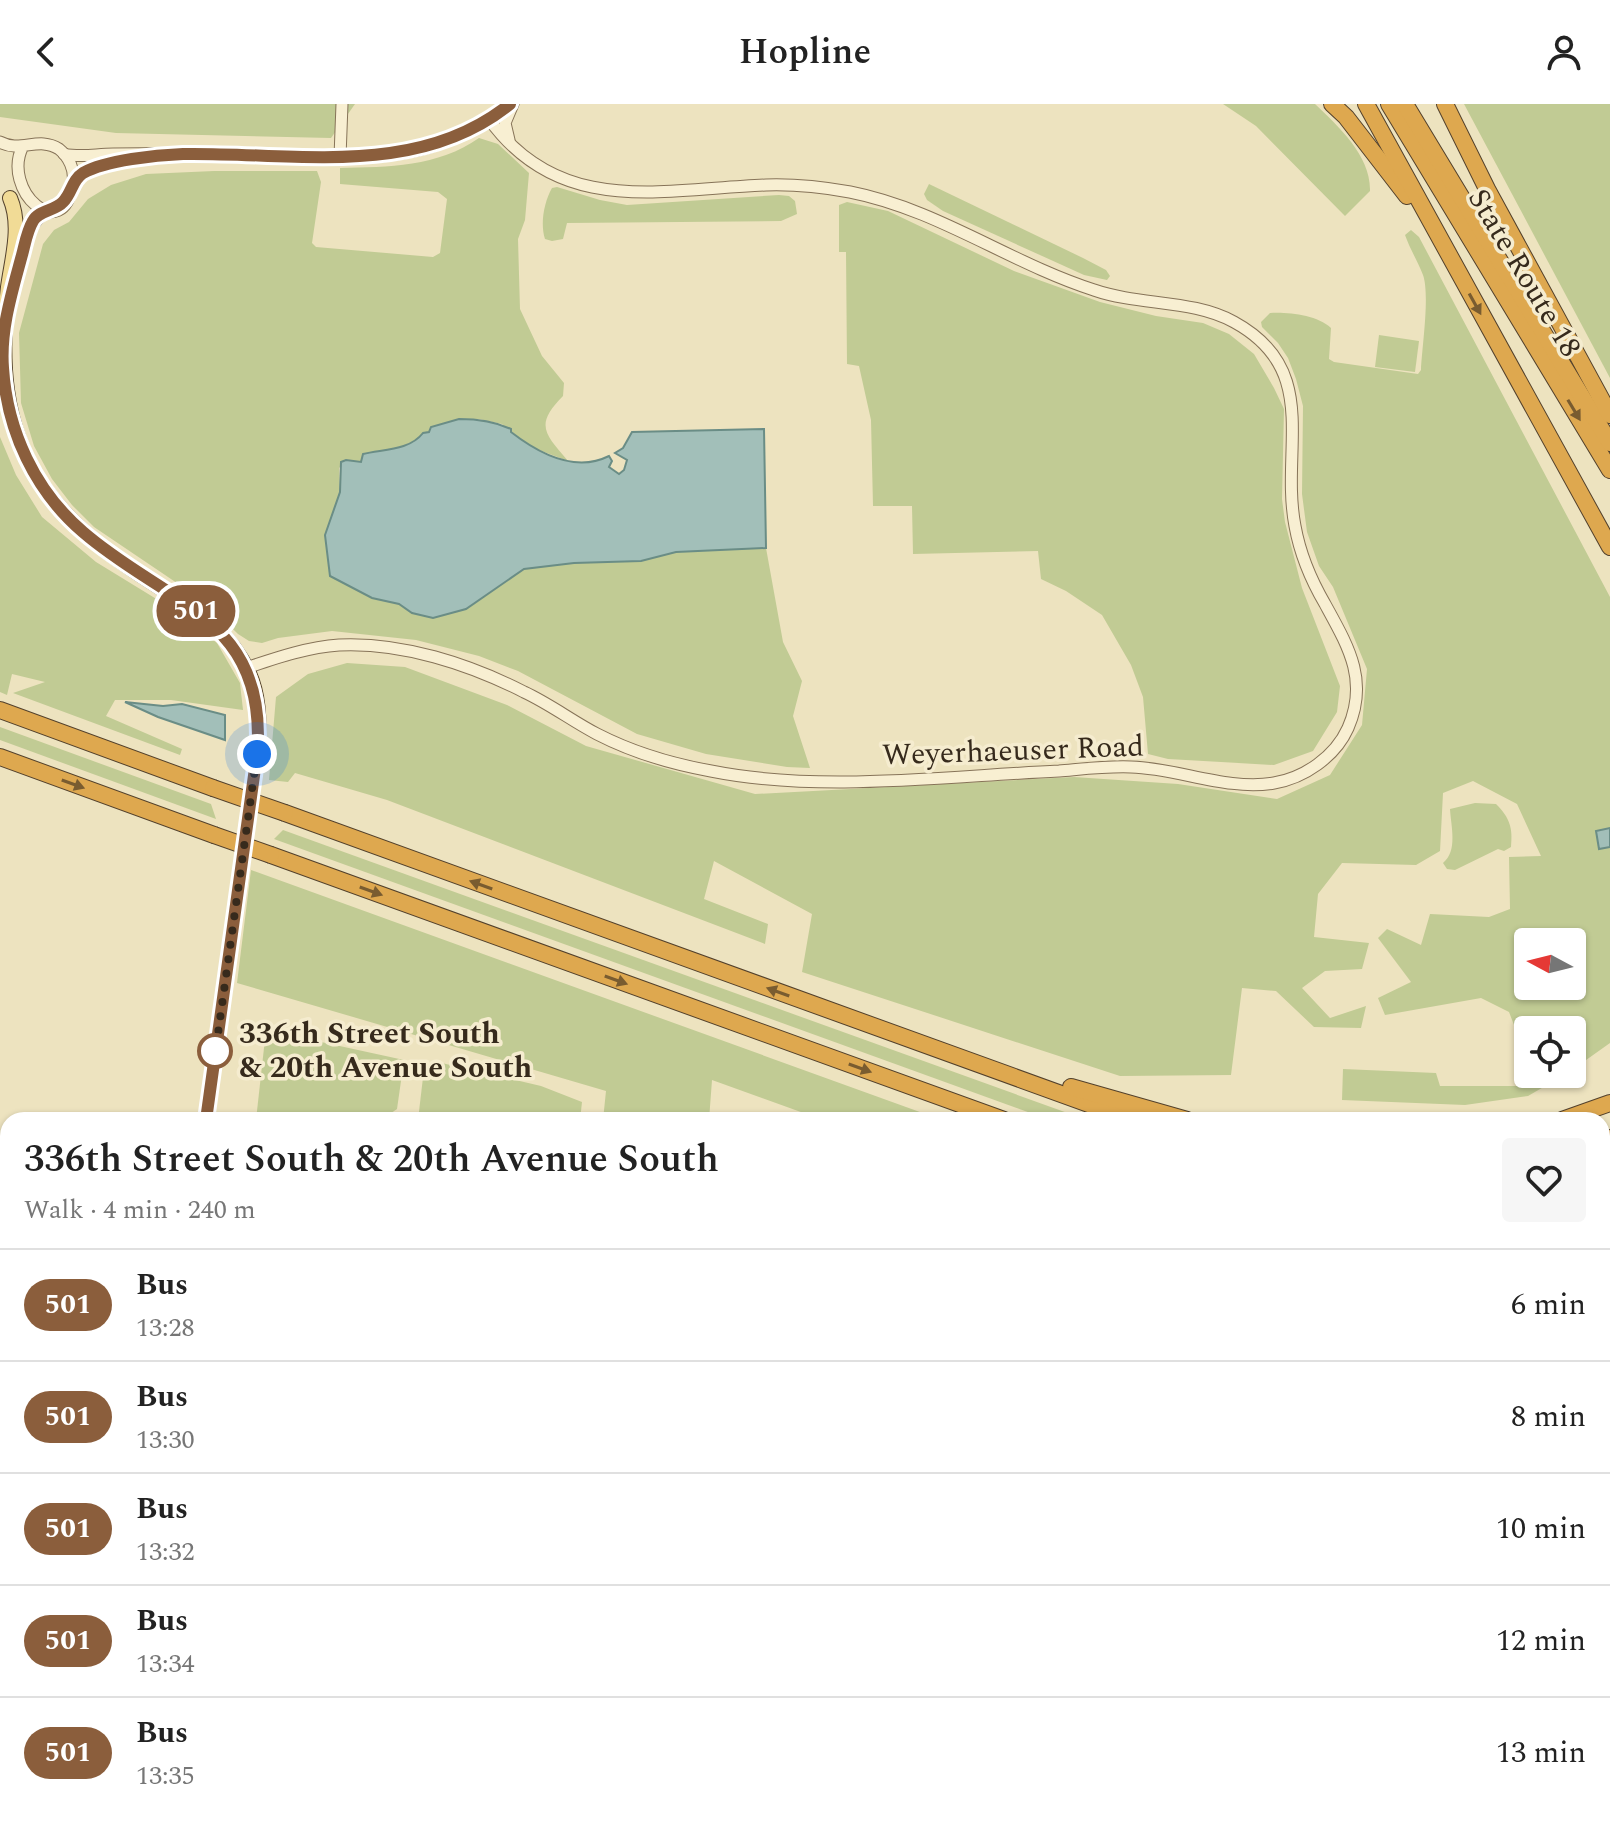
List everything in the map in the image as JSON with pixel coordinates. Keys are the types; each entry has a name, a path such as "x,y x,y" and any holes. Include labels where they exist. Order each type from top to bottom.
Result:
{"highway":[{"path":"1332,104 1346,117 1437,235"},
{"path":"1366,104 1610,547"},
{"name":"State Route 18","path":"1389,104 1610,470"},
{"name":"State Route 18","path":"1405,104 1610,443"},
{"path":"1445,104 1487,189 1610,415"},
{"path":"0,710 1111,1112"},
{"path":"0,757 982,1112"},
{"path":"931,1046 1159,1112"},
{"path":"1585,1112 1610,1103"}],"main road":[{"path":"8,193 15,210 16,227 2,364 8,410 24,455 45,489 83,533 210,621 237,652 257,700 259,731 207,1112"},
{"path":"4,334 28,232 34,219 46,211"}],"street":[{"path":"340,157 342,104"},
{"path":"64,154 83,157 224,153 340,157 391,155 444,142 512,104"},
{"path":"510,144 505,123 512,104"},
{"name":"Weyerhaeuser Road","path":"246,668 301,651 338,645 423,655 489,675 627,748 708,771 778,782 1133,767 1236,783 1279,783 1315,768 1346,734 1357,684 1352,658 1341,629 1327,609 1300,548 1293,519 1293,404 1286,376 1263,341 1210,310 1128,300 1061,279 939,220 890,201 849,192 786,185 651,194 622,193 562,177 533,162 510,144 489,119"},
{"path":"0,142 8,146 49,144 64,154 70,163 73,183"},
{"path":"5,169 23,146"},
{"path":"8,193 26,210 46,211 64,201 73,183 88,171 145,155"}],"green space":[{"path":"0,104 355,104 331,138 116,133 0,117"},
{"path":"1223,104 1315,104 1343,132 1359,154 1369,178 1370,191 1345,216 1256,126"},
{"path":"1464,104 1610,104 1610,378"},
{"path":"479,138 498,144 529,173 525,220 518,239 520,309 542,356 564,383 563,396 548,415 546,429 553,444 568,461 531,447 502,424 459,419 361,462 345,462 339,468 340,492 325,535 371,598 400,604 412,613 467,609 524,569 574,563 641,561 676,552 766,548 783,642 802,681 793,716 810,768 706,754 637,734 518,671 479,656 416,640 332,631 262,643 249,641 205,602 94,527 52,479 34,446 21,403 19,333 43,244 54,230 69,222 88,199 111,185 146,174 317,171 321,182 312,243 316,247 433,257 440,253 447,199 438,192 340,184 340,168 412,164 447,155"},
{"path":"929,184 1083,258 1106,270 1110,276 1107,280 1084,275 943,211 927,200 924,194"},
{"path":"552,188 627,205 789,196 795,201 797,214 781,221 567,223 563,239 552,241 545,239 543,220 549,194"},
{"path":"847,202 888,211 1014,271 1100,302 1156,316 1203,323 1229,334 1254,354 1284,409 1282,499 1285,522 1302,588 1340,686 1337,712 1313,751 1274,765 1168,759 1148,754 1143,697 1131,665 1102,615 1041,579 1038,551 913,554 912,506 873,506 871,420 859,366 847,364 846,252 839,252 839,205"},
{"path":"1411,230 1419,237 1610,597 1610,1043 1586,1060 1586,1016 1514,1016 1514,1025 1509,1012 1481,998 1385,1015 1378,998 1411,982 1378,938 1387,929 1421,945 1430,914 1489,917 1510,909 1509,857 1541,856 1517,804 1473,781 1443,793 1440,851 1416,865 1342,863 1318,894 1314,937 1369,943 1362,969 1325,971 1302,988 1330,1018 1366,1006 1361,1028 1314,1027 1276,991 1242,988 1231,1075 1120,1076 802,972 812,914 714,861 704,899 768,924 765,944 387,800 295,773 288,782 269,780 276,697 308,674 347,663 405,667 507,705 586,746 755,794 1074,777 1178,784 1277,799 1330,775 1362,725 1367,669 1333,587 1319,566 1307,532 1302,494 1303,406 1288,358 1261,322 1270,313 1311,317 1331,328 1329,359 1334,362 1418,374 1421,370 1425,321 1423,275 1405,235"},
{"path":"1379,335 1419,341 1415,372 1375,367"},
{"path":"0,437 16,475 42,517 96,562 176,611 217,643 240,683 243,710 171,700 115,700 106,716 182,749 180,755 13,693 45,682 12,674 7,695 0,692"},
{"path":"0,727 211,804 216,819 0,740"},
{"path":"1475,803 1496,804 1501,809 1510,824 1511,847 1504,851 1498,849 1455,870 1447,869 1443,863 1452,845 1450,809"},
{"path":"283,830 1065,1112 1028,1112 274,839"},
{"path":"251,870 920,1112 801,1112 712,1080 710,1112 604,1112 606,1091 237,983"},
{"path":"266,1030 404,1060 397,1109 393,1112 257,1112"},
{"path":"433,1061 541,1086 582,1102 581,1112 419,1112 424,1069"},
{"path":"1343,1069 1436,1073 1440,1086 1542,1088 1528,1096 1465,1105 1342,1100"}],"water":[{"path":"459,419 505,426 533,447 557,458 583,462 609,456 612,461 609,467 619,474 627,460 615,453 623,448 632,432 764,429 766,548 676,552 641,561 574,563 524,569 466,609 433,618 412,613 399,604 372,598 330,576 325,535 340,492 341,462 361,462 363,454 403,446 429,432 431,427"},
{"path":"125,702 163,706 182,704 225,715 225,740 158,717"},
{"path":"1610,828 1610,847 1599,849 1596,831"}],"bus line":[{"name":"501","path":"207,1112 257,754 257,700 246,668 219,629 83,533 59,508 24,455 8,410 2,364 7,314 28,232 37,216 56,208 70,193 77,178 95,168 145,155 391,155 444,142 489,119 510,104"}],"place":[{"name":"336th Street South & 20th Avenue South","path":"215,1051"}],"route":[{"path":"215,1051 215,1055 257,754"}]}
